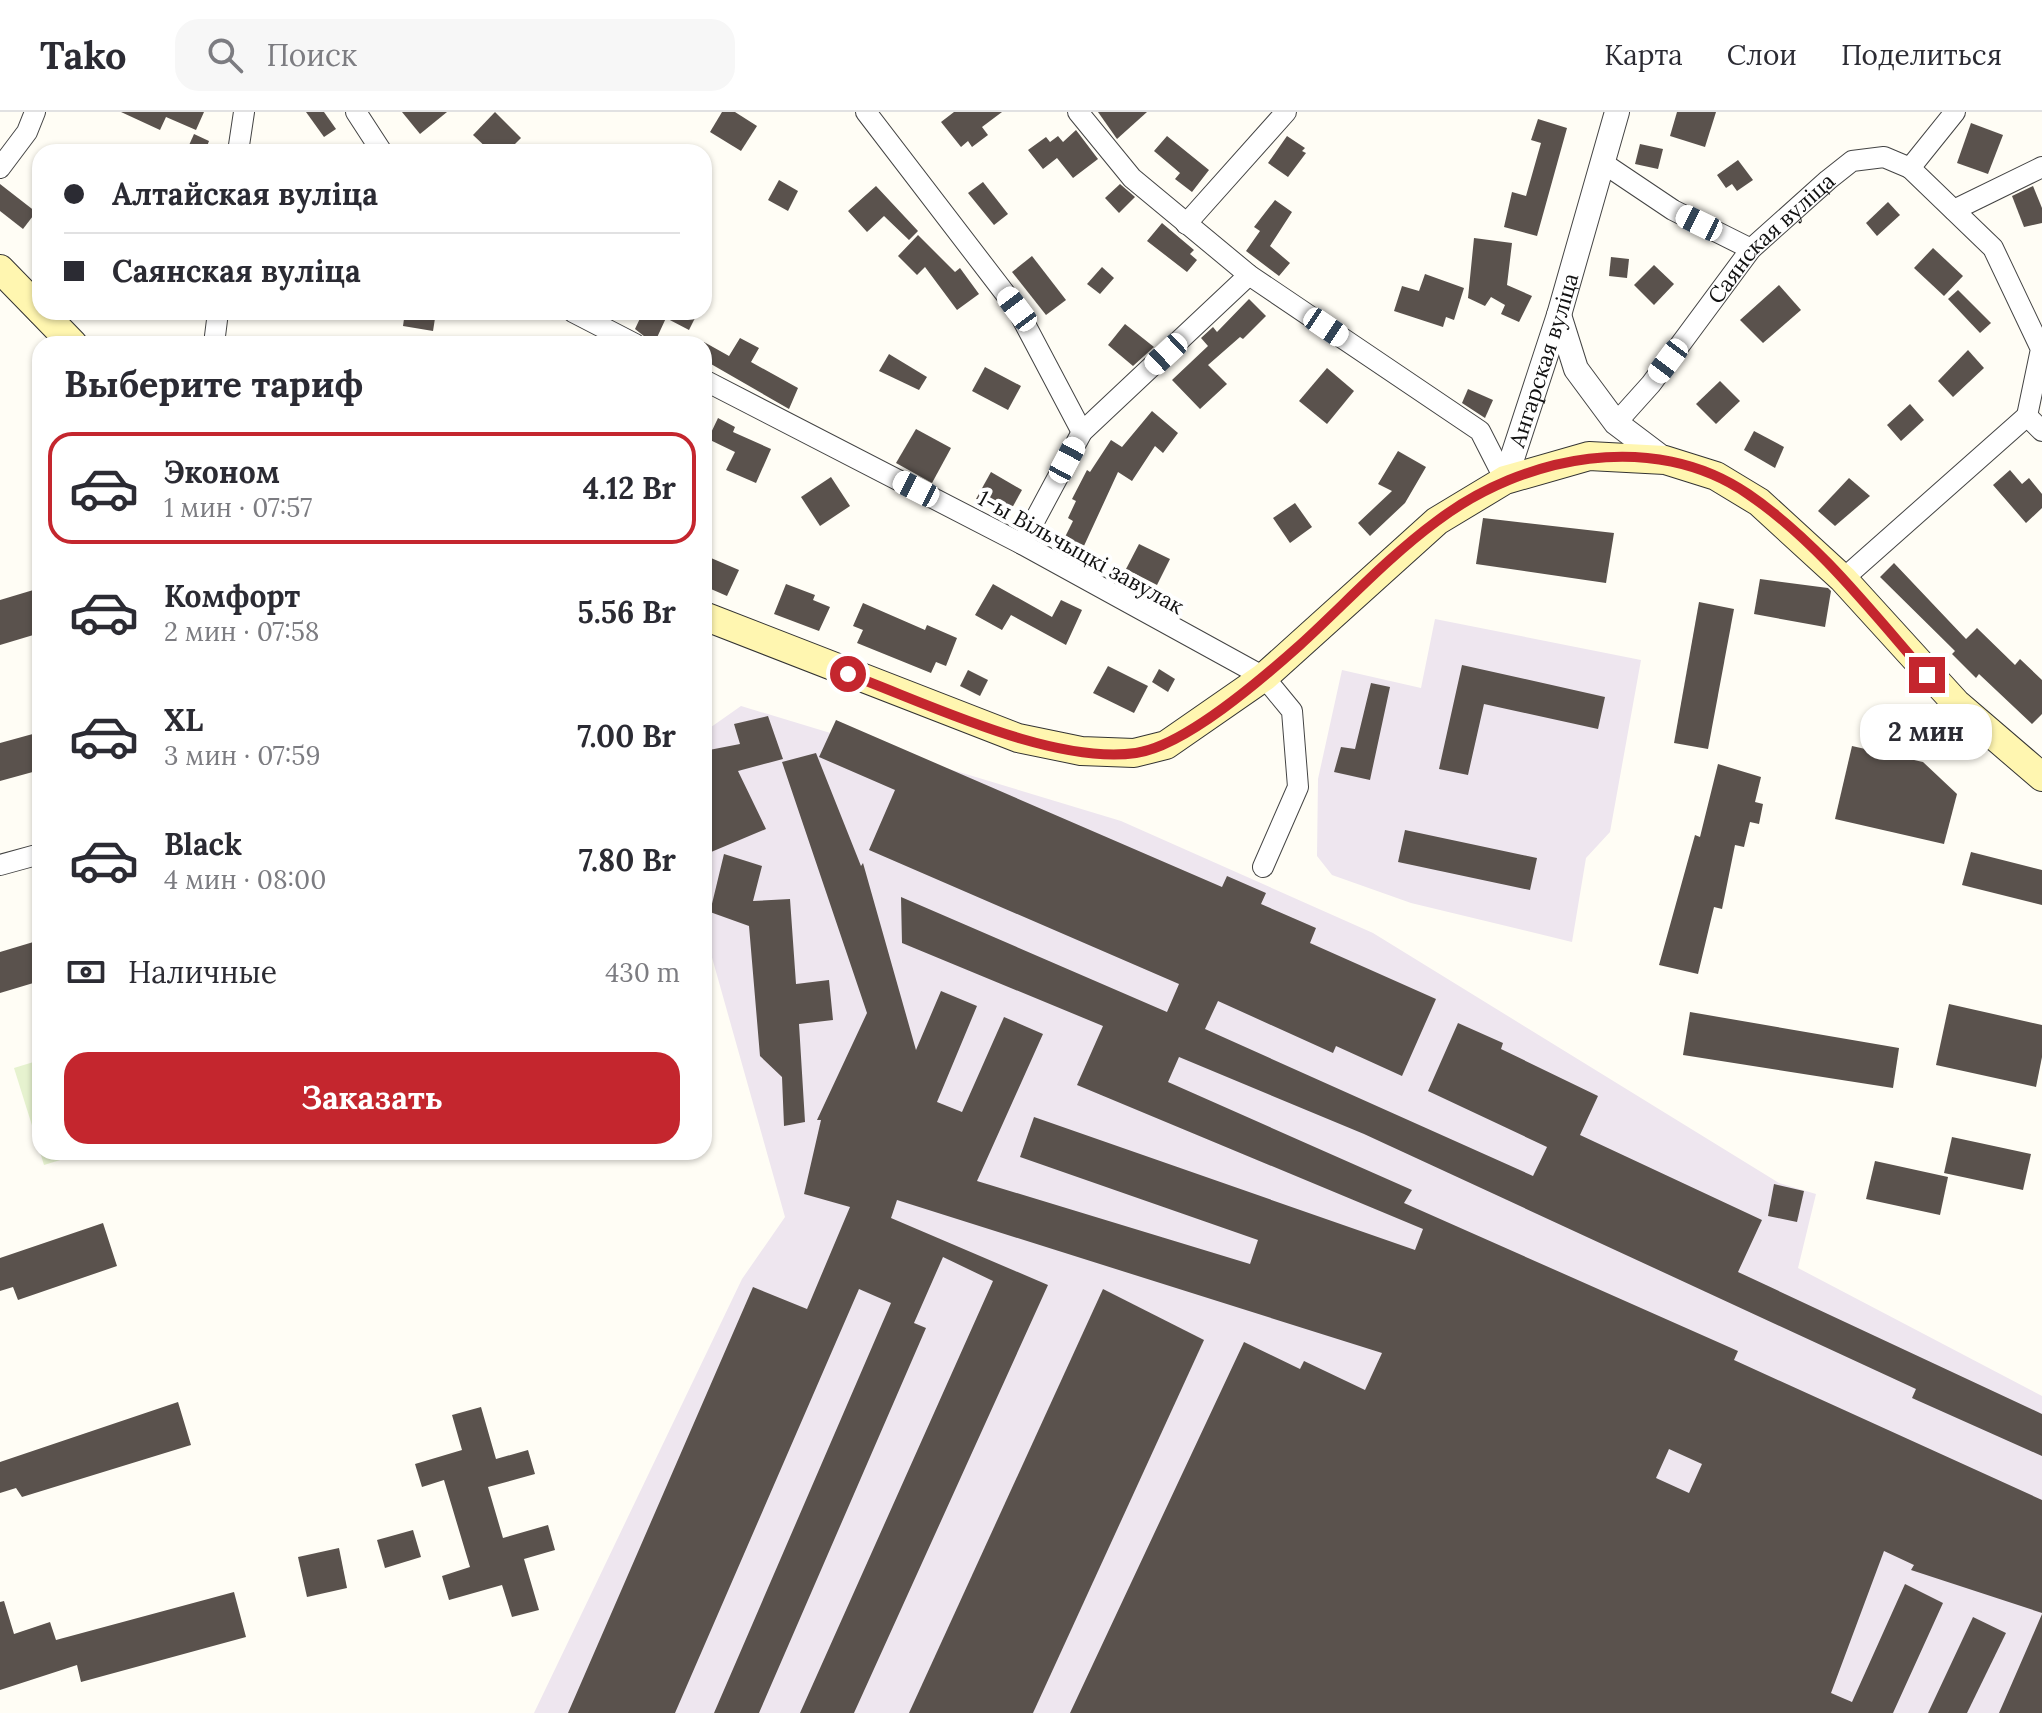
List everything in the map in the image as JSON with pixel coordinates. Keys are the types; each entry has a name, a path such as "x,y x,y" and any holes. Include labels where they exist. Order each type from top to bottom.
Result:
{"main road":[{"path":"0,269 32,302"},
{"path":"50,320 65,336"},
{"path":"712,619 1018,738 1081,751 1134,753 1166,745 1264,677 1437,521 1505,480 1589,456 1665,460 1716,476 1747,493 1843,579 1927,675 2042,777"}],"street":[{"path":"0,168 27,132 35,112"},
{"path":"239,144 244,112"},
{"path":"356,112 377,144"},
{"path":"866,112 1017,309 1082,432"},
{"path":"1078,112 1132,178 1249,275 1480,431 1505,480"},
{"path":"1186,224 1286,112"},
{"name":"Ангарская вуліца","path":"1505,480 1559,315 1617,112"},
{"path":"1843,579 2027,416 2041,349 1993,248 1910,168 1955,112"},
{"name":"Саянская вуліца","path":"1616,423 1651,384 1751,249 1852,161 1884,157 1910,168"},
{"path":"1603,163 1673,210 1751,249"},
{"path":"1954,210 2042,167"},
{"path":"1022,544 1082,432 1249,275"},
{"path":"1559,315 1576,369 1616,423 1665,460"},
{"path":"588,320 620,336"},
{"name":"1-ы Вільчыцкі завулак","path":"712,384 1022,544 1216,654 1264,677"},
{"path":"2027,416 2042,431"},
{"path":"1263,867 1298,787 1292,711 1264,677"},
{"path":"0,865 32,856"}],"shaded area":[{"path":"1435,619 1641,660 1610,832 1586,858 1572,942 1411,903 1332,875 1317,856 1318,779 1342,670 1421,688"},
{"path":"741,706 1121,821 1373,933 1779,1183 1816,1194 1798,1268 2042,1396 2042,1713 534,1713 742,1279 785,1217 712,957 712,726"}],"green space":[{"path":"32,1062 32,1125 14,1068"},
{"path":"42,1160 60,1160 44,1165"}],"building":[{"path":"121,112 204,112 196,130 166,117 160,130"},
{"path":"306,112 324,112 336,129 324,137"},
{"path":"402,112 447,112 420,134"},
{"path":"495,112 521,138 515,144 483,144 473,135"},
{"path":"722,112 735,112 757,126 741,151 710,132"},
{"path":"954,112 1002,112 982,127 988,135 972,147 968,141 961,147 941,122"},
{"path":"1098,112 1147,112 1117,139"},
{"path":"1677,112 1716,112 1705,147 1670,136"},
{"path":"1538,119 1567,128 1537,236 1504,227 1512,192 1526,196 1541,143 1531,140"},
{"path":"1971,123 2003,135 1988,174 1957,163"},
{"path":"1076,130 1098,159 1073,178 1057,158 1043,169 1028,150 1046,137 1050,142 1058,136 1063,142"},
{"path":"194,134 209,141 208,144 190,144"},
{"path":"1167,136 1209,170 1192,192 1175,179 1180,173 1154,151"},
{"path":"1287,136 1305,148 1302,151 1306,153 1288,177 1268,163"},
{"path":"1640,144 1663,149 1658,169 1635,164"},
{"path":"1738,160 1753,180 1737,191 1732,184 1726,188 1717,175"},
{"path":"779,180 798,191 788,211 768,200"},
{"path":"983,182 1008,214 994,225 968,193"},
{"path":"0,184 32,209 32,217 23,229 0,211"},
{"path":"1120,184 1135,197 1119,213 1105,198"},
{"path":"876,186 918,231 909,240 884,216 867,232 848,211"},
{"path":"2033,186 2042,208 2042,223 2024,227 2012,196"},
{"path":"1275,200 1292,212 1270,246 1290,263 1279,276 1246,251 1260,231 1254,227"},
{"path":"1888,202 1900,215 1877,236 1866,223"},
{"path":"1162,223 1194,250 1190,254 1197,260 1187,272 1147,241"},
{"path":"918,235 955,272 960,268 979,294 957,310 925,267 917,275 898,256"},
{"path":"1474,238 1512,243 1507,285 1532,296 1519,322 1501,314 1505,305 1491,297 1485,306 1468,298"},
{"path":"1933,248 1963,276 1944,296 1914,268"},
{"path":"1032,256 1066,300 1046,315 1012,272"},
{"path":"1611,257 1629,259 1627,278 1609,276"},
{"path":"1654,265 1674,284 1654,305 1634,285"},
{"path":"1102,267 1114,278 1100,294 1087,284"},
{"path":"1425,274 1464,288 1454,320 1446,317 1443,327 1394,311 1402,286 1419,291"},
{"path":"1779,285 1801,310 1763,343 1740,320"},
{"path":"1958,290 1991,323 1980,333 1948,299"},
{"path":"1249,299 1266,316 1243,339 1240,337 1208,365 1227,384 1200,409 1172,380 1208,346 1201,338 1213,327 1217,332"},
{"path":"404,320 435,320 433,331 403,326"},
{"path":"639,320 665,320 658,336 644,336 635,329"},
{"path":"670,320 694,320 689,330"},
{"path":"1125,324 1154,347 1133,366 1108,345"},
{"path":"740,338 759,348 751,362 798,388 789,409 712,365 712,346 729,356"},
{"path":"1968,350 1984,368 1953,397 1938,381"},
{"path":"889,354 927,377 919,390 879,371"},
{"path":"985,367 1021,386 1008,410 972,391"},
{"path":"1327,368 1354,391 1327,424 1299,401"},
{"path":"1720,381 1740,401 1716,424 1696,404"},
{"path":"1468,389 1493,400 1485,418 1462,403"},
{"path":"1910,404 1924,420 1901,441 1887,425"},
{"path":"1152,411 1178,433 1163,453 1155,446 1132,481 1118,472 1083,548 1064,539 1073,521 1068,518 1076,501 1072,499 1087,470 1090,472 1111,440 1122,447"},
{"path":"718,418 735,427 733,432 771,449 756,483 726,470 735,452 712,441 712,431"},
{"path":"916,429 951,448 932,483 896,463"},
{"path":"1754,431 1784,447 1775,468 1744,450"},
{"path":"1398,451 1426,467 1405,503 1370,536 1358,523 1392,491 1378,484"},
{"path":"2010,470 2022,484 2029,478 2042,494 2042,508 2026,523 1993,485"},
{"path":"991,472 1022,490 1007,517 976,499"},
{"path":"831,477 850,506 820,526 801,497"},
{"path":"1849,478 1870,496 1835,526 1818,511"},
{"path":"1295,503 1312,527 1290,543 1273,518"},
{"path":"1483,518 1614,533 1606,583 1476,564"},
{"path":"1139,544 1170,559 1157,585 1126,569"},
{"path":"712,558 739,570 727,596 712,589"},
{"path":"1894,563 1966,639 1977,628 2015,665 2020,659 2042,680 2042,714 2032,724 1979,674 1976,678 1952,654 1955,651 1880,577"},
{"path":"1760,579 1828,588 1831,591 1825,627 1754,614"},
{"path":"786,584 815,595 813,600 830,607 819,631 774,614"},
{"path":"993,584 1052,617 1061,600 1082,610 1066,645 1011,615 1002,630 975,615"},
{"path":"32,590 32,635 0,645 0,600"},
{"path":"1699,602 1734,609 1708,749 1674,743"},
{"path":"863,603 925,630 927,625 957,638 946,666 936,662 931,673 857,643 863,630 853,626"},
{"path":"1462,665 1605,697 1598,729 1484,704 1468,775 1439,769"},
{"path":"1108,666 1148,686 1134,713 1093,693"},
{"path":"1159,669 1175,679 1168,692 1152,682"},
{"path":"968,670 988,680 980,696 960,686"},
{"path":"1371,683 1390,687 1370,780 1334,772 1341,747 1355,749"},
{"path":"768,716 783,759 738,771 766,829 712,852 712,749 740,744 734,724"},
{"path":"836,720 1222,887 1227,876 1266,893 1261,904 1316,928 1310,943 1436,999 1402,1076 1336,1046 1333,1053 1218,1001 1205,1029 1533,1176 1547,1147 1428,1091 1458,1023 1503,1043 1501,1049 1598,1096 1580,1135 1762,1220 1738,1272 2042,1414 2042,1456 1912,1398 1916,1389 1364,1134 1179,1057 1168,1082 1412,1190 1404,1203 1738,1351 1734,1360 2042,1500 2042,1613 1911,1570 1914,1565 1884,1551 1831,1693 1852,1702 1905,1584 1943,1603 1893,1713 1070,1713 1244,1342 1300,1369 1304,1361 1365,1390 1382,1353 897,1200 891,1218 1048,1285 854,1713 800,1713 993,1281 943,1257 914,1323 926,1328 759,1713 714,1713 891,1303 859,1289 675,1713 568,1713 753,1287 807,1309 850,1207 804,1194 821,1120 817,1120 867,1013 782,762 816,753 861,866 863,863 916,1050 941,991 977,1006 937,1102 962,1112 1004,1017 1043,1034 977,1181 1250,1264 1258,1240 1020,1157 1034,1117 1415,1250 1423,1229 1077,1085 1103,1026 902,943 901,897 1167,1012 1179,984 869,850 895,790 819,757","holes":["1669,1449 1702,1464 1689,1493 1656,1478"]},
{"path":"32,734 32,772 0,781 0,743"},
{"path":"1852,746 1923,762 1957,794 1944,844 1835,819"},
{"path":"1718,764 1761,777 1755,802 1763,804 1759,824 1750,822 1744,847 1735,845 1722,909 1714,907 1698,974 1659,965 1695,835 1700,837"},
{"path":"1405,830 1537,858 1530,890 1398,862"},
{"path":"1971,852 2042,870 2042,905 1962,885"},
{"path":"724,854 762,866 753,901 790,899 796,984 829,980 833,1020 799,1024 805,1122 784,1126 782,1077 760,1056 749,926 712,913"},
{"path":"32,942 32,983 0,993 0,952"},
{"path":"1949,1004 2042,1025 2042,1057 2036,1087 1936,1065"},
{"path":"1690,1012 1899,1048 1893,1088 1683,1055"},
{"path":"1952,1137 2031,1154 2023,1190 1944,1173"},
{"path":"1875,1161 1948,1177 1940,1215 1866,1199"},
{"path":"1774,1184 1804,1191 1797,1222 1768,1216"},
{"path":"103,1223 117,1266 18,1300 13,1287 0,1291 0,1258"},
{"path":"1103,1289 1204,1340 1033,1713 909,1713"},
{"path":"178,1402 191,1445 22,1497 16,1488 0,1493 0,1462"},
{"path":"481,1407 496,1459 528,1450 535,1474 488,1487 503,1538 548,1525 555,1550 524,1559 539,1610 512,1617 502,1585 449,1600 442,1576 470,1567 444,1480 422,1487 415,1464 462,1450 452,1415"},
{"path":"413,1530 421,1557 385,1568 377,1540"},
{"path":"339,1548 347,1588 307,1597 298,1557"},
{"path":"234,1592 246,1637 81,1682 77,1665 0,1690 0,1602 4,1601 14,1634 50,1622 56,1640"},
{"path":"2042,1614 2042,1713 1999,1713 2026,1651"},
{"path":"1973,1617 2006,1633 1967,1713 1928,1713"}],"route":[{"path":"848,674 1018,738 1081,751 1134,753 1166,745 1264,677 1437,521 1505,480 1589,456 1665,460 1716,476 1747,493 1843,579 1927,675"}]}
